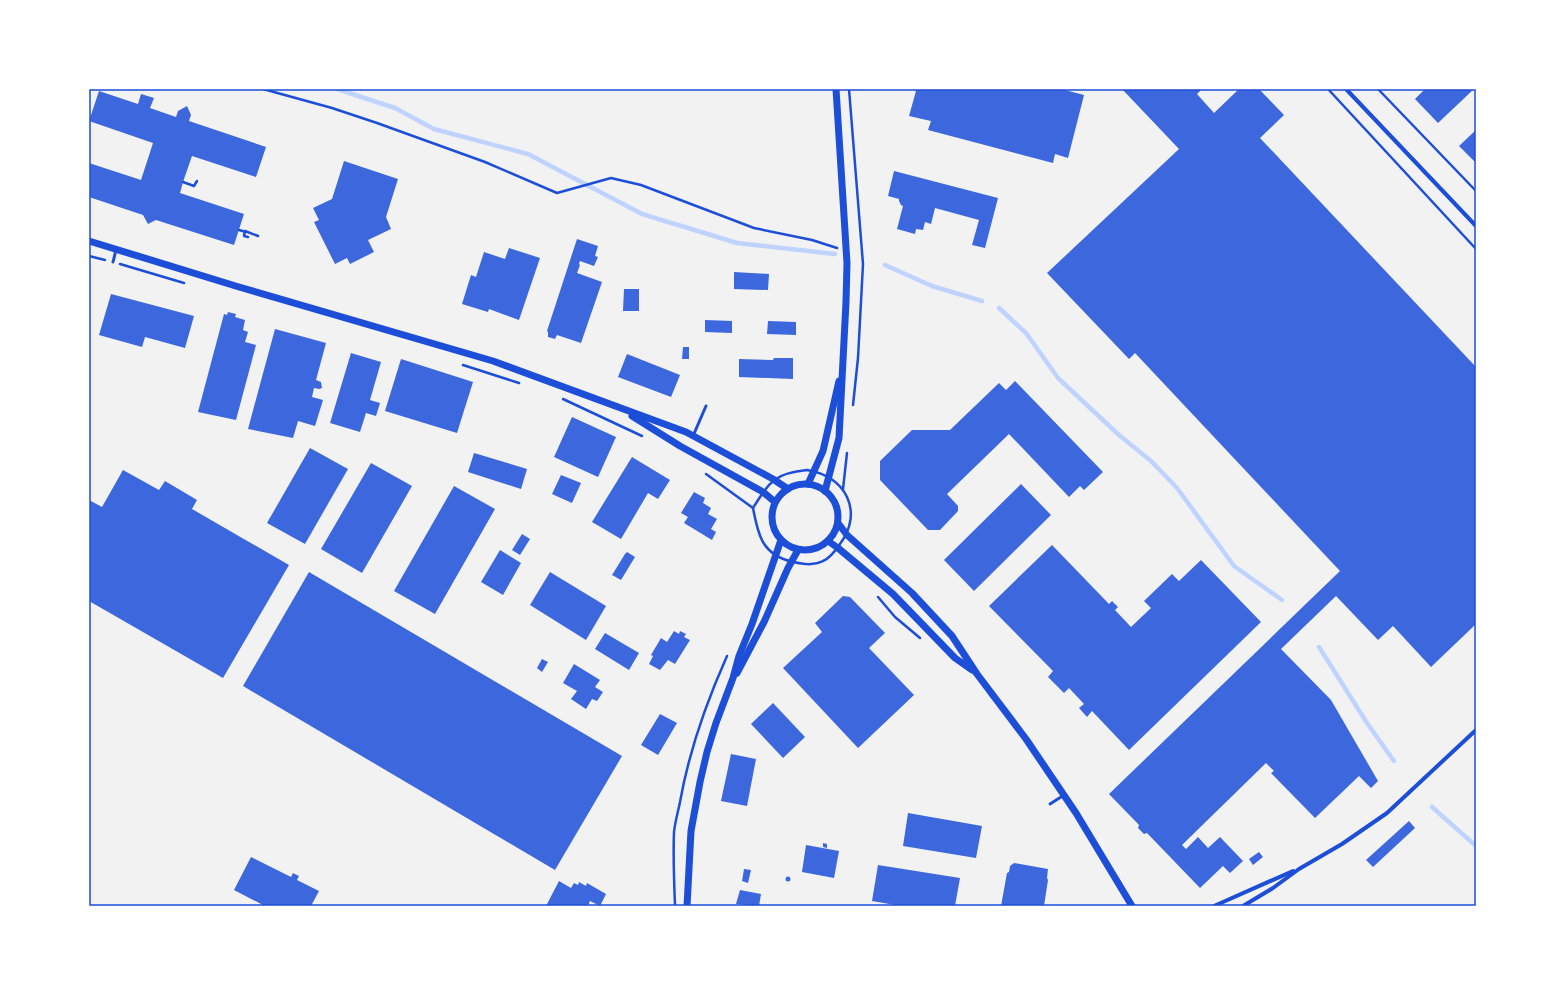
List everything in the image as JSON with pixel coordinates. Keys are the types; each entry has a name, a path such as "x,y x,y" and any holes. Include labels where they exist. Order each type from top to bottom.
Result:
{"street":[{"path":"825,490 839,438 846,294 846,251 836,89"},
{"path":"1346,89 1476,226"},
{"path":"1472,222 1476,218"},
{"path":"89,241 116,248 239,287 493,361 693,436 773,479 788,489"},
{"path":"808,484 823,451 844,359"},
{"path":"620,408 680,446 763,492 775,502"},
{"path":"801,484 808,484 825,490 835,502 838,523 836,530 828,541 822,546 814,549 798,550 786,544 776,534 773,522 773,510 775,502 788,489 801,484"},
{"path":"838,523 847,535 912,593 952,636 977,674 1026,739 1064,795 1132,906"},
{"path":"687,906 691,831 700,782 716,723 781,540"},
{"path":"828,541 893,594 956,658 977,674"},
{"path":"733,678 739,670 764,622 788,568 798,550"},
{"path":"1243,906 1273,888 1299,869 1342,844 1387,813 1476,730"},
{"path":"1214,906 1299,869"}],"lane":[{"path":"113,262 116,248"},
{"path":"693,436 706,406"},
{"path":"1051,803 1064,795"}],"path":[{"path":"263,89 332,108 377,123 485,162 557,193 611,178 641,185 754,228 812,240 846,251"},
{"path":"1328,89 1476,248"},
{"path":"1378,89 1476,191"},
{"path":"183,182 194,186 197,181"},
{"path":"239,230 249,233 248,238 244,236 245,231 258,236"},
{"path":"89,256 184,283"},
{"path":"459,364 520,384"},
{"path":"561,398 649,439"},
{"path":"701,470 753,508"},
{"path":"843,488 851,508 850,521"},
{"path":"803,564 823,561 830,556 836,559"},
{"path":"874,591 895,617 914,635 926,642"}],"building":[{"path":"911,89 1061,89 1084,95 1068,158 1055,154 1053,163 928,130 931,121 909,116 916,91"},
{"path":"1122,89 1202,89 1197,94 1214,113 1239,89 1259,89 1284,115 1260,138 1476,367 1476,624 1431,667 1393,626 1378,640 1336,596 1281,649 1331,700 1378,781 1371,788 1359,776 1315,818 1271,773 1274,771 1266,763 1182,845 1186,849 1198,837 1208,848 1220,837 1243,861 1230,873 1223,866 1200,888 1147,833 1144,834 1138,828 1139,825 1109,794 1340,571 1135,353 1129,359 1047,273 1179,149"},
{"path":"1425,89 1474,89 1438,123 1415,99"},
{"path":"99,91 138,104 141,94 154,98 150,108 176,117 178,111 187,106 191,115 189,121 266,147 256,177 192,156 183,182 180,193 244,214 234,245 156,220 148,224 143,215 89,197 89,163 141,180 153,143 89,121"},
{"path":"1476,130 1476,163 1459,146"},
{"path":"344,161 398,179 386,217 391,229 368,240 374,252 350,264 347,258 335,264 314,222 319,220 313,208 332,199"},
{"path":"894,171 998,198 985,248 972,245 979,220 935,208 931,224 925,222 923,230 916,229 915,234 897,229 903,206 901,205 899,199 888,196"},
{"path":"577,239 598,246 595,256 598,257 594,266 580,261 577,273 602,282 581,343 557,335 555,339 548,337 547,331"},
{"path":"509,248 540,258 519,320 489,309 488,312 462,304 471,275 476,277 484,252 505,259"},
{"path":"734,272 769,274 768,290 734,289"},
{"path":"624,289 639,289 639,311 623,311"},
{"path":"111,294 194,316 185,348 145,337 142,347 99,335"},
{"path":"228,312 236,314 235,317 245,320 243,330 248,332 245,342 256,345 236,420 198,412 224,314 227,315"},
{"path":"705,320 732,321 732,333 705,332"},
{"path":"768,321 796,322 796,335 767,334"},
{"path":"275,329 326,343 316,380 321,382 322,388 314,388 312,397 323,400 315,426 298,421 293,438 248,429"},
{"path":"683,347 689,347 689,359 682,359"},
{"path":"351,353 381,362 370,400 380,403 376,416 366,413 360,432 330,423"},
{"path":"627,354 680,375 671,397 618,377"},
{"path":"774,358 793,358 793,379 739,377 739,359 773,360"},
{"path":"401,359 473,382 457,433 385,411"},
{"path":"1015,381 1103,472 1084,490 1080,486 1069,497 1009,434 947,494 958,506 958,511 940,530 928,530 880,480 880,461 912,430 950,430 999,383 1006,390"},
{"path":"572,417 616,437 598,477 554,457"},
{"path":"310,448 348,469 305,544 267,523"},
{"path":"474,453 527,469 521,489 468,472"},
{"path":"632,457 670,480 658,499 648,493 621,539 592,522"},
{"path":"371,463 412,486 362,573 321,549"},
{"path":"123,470 159,490 165,481 197,500 192,509 289,565 223,678 89,601 89,500 102,507"},
{"path":"561,475 581,483 572,503 552,494"},
{"path":"1021,484 1051,515 974,591 944,560"},
{"path":"454,486 495,509 435,614 394,591"},
{"path":"694,492 705,498 703,503 711,508 708,514 717,519 711,529 716,532 712,540 684,523 688,517 681,513"},
{"path":"522,534 530,539 520,555 512,550"},
{"path":"1052,545 1109,604 1112,601 1118,607 1115,610 1131,627 1151,608 1144,601 1172,574 1179,581 1201,560 1261,622 1129,750 1092,711 1087,717 1079,708 1084,704 1069,688 1064,693 1048,677 1053,671 989,606"},
{"path":"500,550 521,563 503,595 481,582"},
{"path":"627,552 635,557 621,580 612,575"},
{"path":"309,572 622,756 555,870 243,686"},
{"path":"550,572 606,606 586,640 530,605"},
{"path":"843,596 850,597 885,633 869,648 914,695 858,748 783,668 822,632 815,623"},
{"path":"674,631 679,634 680,631 686,634 684,637 690,640 675,664 668,660 660,670 649,664 653,656 651,655 661,638 667,642"},
{"path":"605,633 639,653 629,670 595,649"},
{"path":"542,659 548,662 542,672 537,668"},
{"path":"574,664 600,680 595,687 603,692 597,701 592,699 586,709 571,699 577,691 563,683"},
{"path":"773,703 805,737 783,758 751,724"},
{"path":"660,714 677,723 658,755 641,745"},
{"path":"731,754 756,759 747,806 721,801"},
{"path":"908,813 982,826 976,858 903,846"},
{"path":"1409,821 1415,828 1373,867 1366,860"},
{"path":"823,843 827,844 827,848 823,847"},
{"path":"806,845 839,851 834,878 802,872"},
{"path":"1259,852 1263,857 1253,865 1249,859"},
{"path":"251,857 291,877 293,873 299,876 297,880 319,891 311,906 262,906 263,905 234,890"},
{"path":"1014,863 1048,869 1044,906 1001,906 1007,873 1009,872 1010,866"},
{"path":"878,865 960,878 955,906 901,906 872,901"},
{"path":"744,869 751,870 748,883 742,881"},
{"path":"788,876 791,879 788,882 785,879"},
{"path":"559,881 571,888 574,883 578,885 579,882 586,886 587,883 606,894 600,906 590,901 588,906 546,906"},
{"path":"740,890 761,894 759,906 736,904"}],"waterway":[{"path":"337,89 395,108 434,129 528,154 642,214 737,243 835,254"},
{"path":"885,265 932,286 982,301"},
{"path":"999,308 1026,333 1058,378 1119,435 1151,461 1177,488 1234,566 1282,600"},
{"path":"1319,647 1367,723 1394,761"},
{"path":"1432,807 1476,846"}]}
